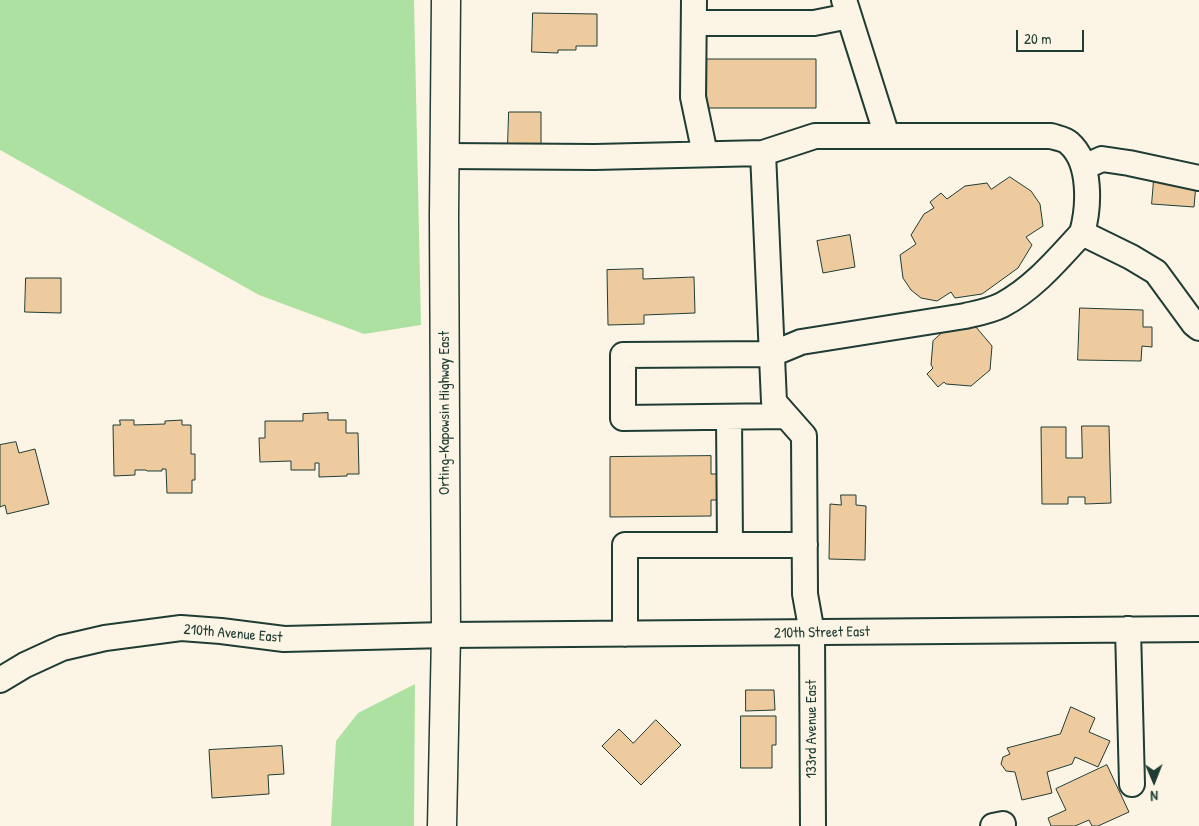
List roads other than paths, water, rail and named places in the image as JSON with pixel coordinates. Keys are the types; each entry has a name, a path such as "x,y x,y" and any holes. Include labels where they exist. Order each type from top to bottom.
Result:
{"main road":[{"name":"Orting-Kapowsin Highway East","path":"442,826 446,635 444,156 446,0"}],"street":[{"path":"705,154 693,97 694,11 814,23 847,8 888,136"},
{"path":"444,156 595,157 763,152 815,136 1051,136 1068,142 1077,152 1084,167 1087,194 1086,219 1082,233 1042,275 1003,304 986,311 965,316 801,342 772,354 623,355 623,418 786,416"},
{"name":"133rd Avenue East","path":"763,152 774,402 804,436 806,594 812,633 813,826"},
{"path":"1084,167 1102,159 1199,178"},
{"path":"1082,233 1131,257 1156,272 1194,324 1199,328"},
{"path":"728,417 730,546"},
{"path":"625,634 625,545 805,545"},
{"name":"210th Avenue East","path":"0,680 25,665 62,648 105,638 182,628 284,638 446,635"},
{"path":"1128,629 1132,784"},
{"name":"210th Street East","path":"446,635 1199,629"}]}
